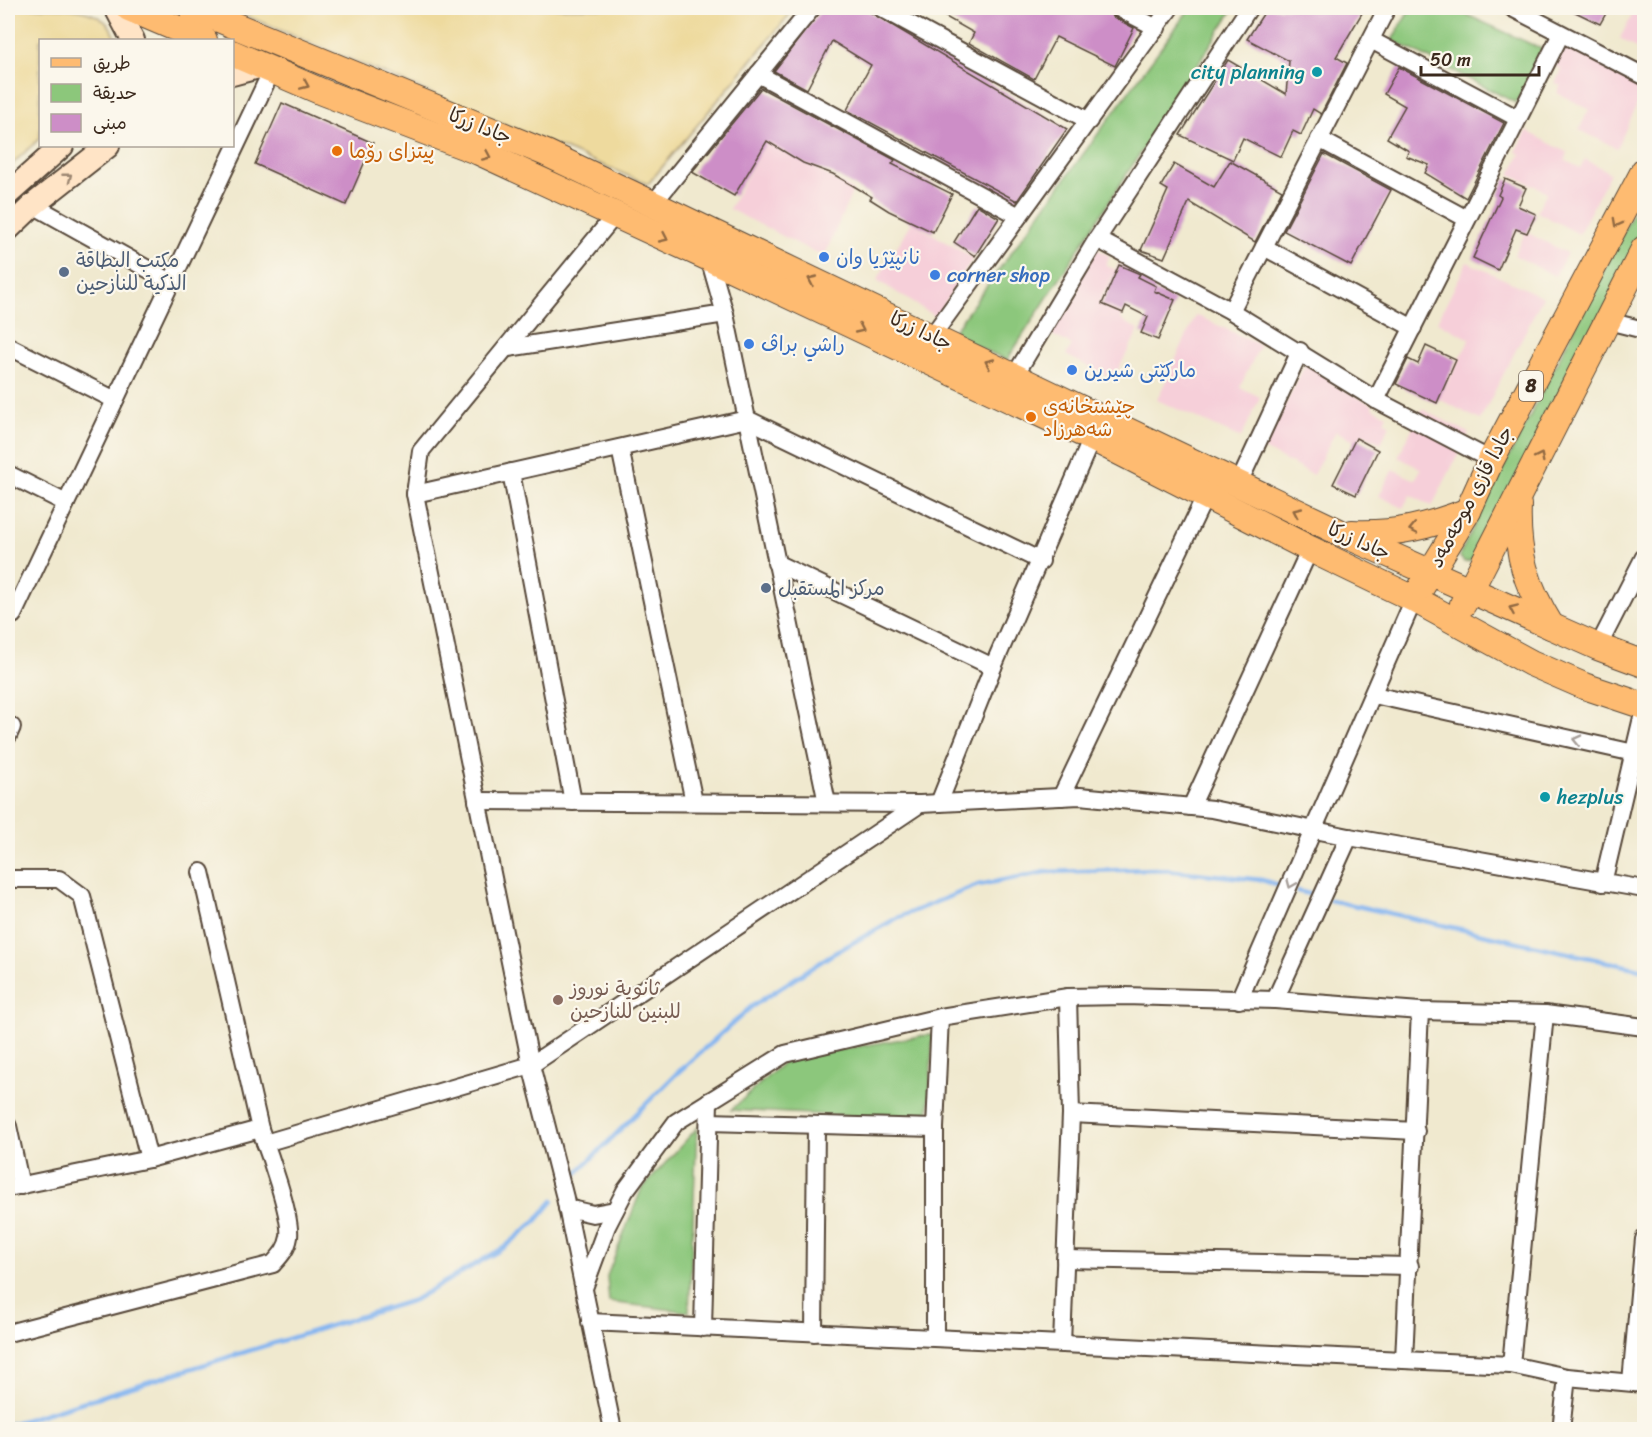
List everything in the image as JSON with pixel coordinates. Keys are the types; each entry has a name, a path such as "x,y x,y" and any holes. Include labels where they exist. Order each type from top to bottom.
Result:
{"main road":[{"path":"116,8 132,39"},
{"path":"129,8 202,39"},
{"name":"جادا زرکا","path":"208,10 546,153 1015,375 1238,485 1551,627 1644,664"},
{"name":"جادا زرکا","path":"234,54 479,152 709,258 1092,438 1205,497 1414,599 1505,650 1557,675 1644,708"},
{"path":"234,74 267,68"},
{"path":"8,194 61,147"},
{"path":"8,229 33,205 107,147"},
{"name":"جادا قازی موحەمەد","path":"1414,599 1468,511 1491,460 1644,171"},
{"name":"8","path":"1456,621 1469,589 1519,499 1644,249"},
{"path":"1519,499 1517,533 1522,566 1534,598 1551,627"},
{"path":"1339,532 1372,534 1405,531 1438,523 1468,511"},
{"path":"1450,542 1447,555 1454,567 1468,570 1483,564"}],"street":[{"path":"652,205 812,8"},
{"path":"881,8 1089,121"},
{"path":"1118,8 1158,28"},
{"path":"932,336 1158,28 1170,8"},
{"path":"1015,375 1097,239 1250,8"},
{"path":"1231,311 1387,8"},
{"path":"1512,8 1644,76"},
{"path":"1376,400 1561,34"},
{"path":"1371,40 1517,118"},
{"path":"234,142 267,68"},
{"path":"758,74 1019,216"},
{"path":"1319,139 1467,219"},
{"path":"9,619 171,282 232,147"},
{"path":"33,205 171,282"},
{"path":"613,1430 567,1208 531,1065 415,494 421,451 508,348 615,215"},
{"path":"1097,239 1231,311 1300,351 1376,400 1491,460"},
{"path":"1264,247 1413,328"},
{"path":"709,258 747,419 827,803"},
{"path":"508,348 724,314"},
{"path":"1608,321 1644,330"},
{"path":"8,346 115,400"},
{"path":"1238,485 1300,351"},
{"path":"415,494 747,419 1041,561"},
{"path":"939,803 993,667 1041,561 1092,438"},
{"path":"620,448 694,802"},
{"path":"511,472 573,802"},
{"path":"8,474 66,503"},
{"path":"1061,797 1205,497"},
{"path":"1191,807 1310,549"},
{"path":"1598,647 1644,557"},
{"path":"776,563 993,667"},
{"path":"1239,1000 1414,599"},
{"path":"1374,695 1635,753"},
{"path":"1603,883 1644,708"},
{"path":"8,725 12,727 8,736"},
{"path":"477,801 920,804 1080,796 1191,807 1644,889"},
{"path":"8,1126 14,1187 263,1136 531,1065 920,804"},
{"path":"1275,1000 1349,837"},
{"path":"8,1333 273,1264 285,1252 290,1234 273,1162 263,1136 201,872"},
{"path":"8,879 59,879 82,896 149,1159"},
{"path":"583,1289 625,1191 676,1122 785,1054 940,1017 1068,997 1124,996 1275,1000 1420,1011 1545,1014 1644,1027"},
{"path":"1062,1344 1071,1114 1068,997"},
{"path":"1404,1360 1420,1011"},
{"path":"1511,1365 1545,1014"},
{"path":"935,1338 935,1128 940,1017"},
{"path":"703,1328 710,1101"},
{"path":"1071,1114 1416,1131"},
{"path":"709,1122 935,1128"},
{"path":"814,1333 816,1125"},
{"path":"567,1208 593,1215 615,1210"},
{"path":"590,1322 1511,1365 1567,1377 1638,1383 1644,1239"},
{"path":"1065,1259 1410,1266"},
{"path":"1560,1430 1567,1377"}],"shaded area":[{"path":"1636,8 1644,8 1644,53 1620,38"},
{"path":"1566,43 1644,80 1644,90 1617,148 1579,130 1589,109 1557,93 1561,85 1555,83 1562,69 1555,66"},
{"path":"1527,131 1568,153 1565,160 1580,168 1585,159 1610,173 1579,234 1537,212 1547,192 1510,174 1521,154 1516,152"},
{"path":"767,141 853,190 824,257 729,209"},
{"name":"corner shop","path":"912,222 973,258 936,317 877,280"},
{"path":"1526,232 1567,253 1555,276 1514,255"},
{"path":"1095,248 1110,256 1105,265 1116,270 1099,302 1122,314 1120,319 1139,330 1113,379 1066,355 1072,345 1050,334"},
{"path":"1467,262 1543,297 1480,420 1439,399 1470,339 1437,322"},
{"path":"1196,315 1260,345 1240,387 1260,397 1241,438 1157,400"},
{"path":"1306,363 1334,377 1331,383 1387,415 1384,421 1390,425 1381,443 1363,434 1360,440 1378,450 1356,495 1333,484 1354,441 1336,431 1313,475 1263,449"},
{"path":"1422,409 1469,433 1432,506 1410,495 1403,508 1379,496 1393,469 1415,480 1421,469 1398,457"}],"green space":[{"path":"1190,8 1234,8 1007,360 951,335"},
{"path":"1411,8 1452,8 1544,50 1516,103 1392,40"},
{"path":"1644,191 1644,231 1628,266 1471,561 1464,562 1459,556"},
{"path":"933,1034 928,1120 731,1110 788,1058"},
{"path":"697,1128 689,1312 609,1302 607,1276 641,1190"}],"sand":[{"path":"8,8 72,9 100,18 110,27 116,39 39,39 39,139 8,168"},
{"path":"239,8 795,8 648,184 235,11"}],"building":[{"path":"823,8 863,8 1067,129 1017,201 847,110 871,65 832,41 807,89 774,71"},
{"path":"930,8 1104,8 1113,17 1134,28 1115,66 1056,37 1034,79 969,43 974,33"},
{"path":"1267,8 1365,8 1336,57 1347,63 1321,114 1313,109 1301,135 1293,131 1281,157 1243,138 1233,160 1180,135 1228,60 1286,94 1289,61 1247,39"},
{"path":"1567,8 1609,8 1600,24"},
{"path":"1399,67 1504,123 1466,198 1425,173 1429,165 1406,156 1409,151 1387,138 1405,106 1384,94"},
{"path":"761,88 895,160 892,164 952,194 933,232 889,211 870,199 872,197 833,174 803,163 767,141 734,196 692,172"},
{"path":"282,103 373,143 346,205 255,164"},
{"path":"1324,154 1391,190 1351,266 1284,231"},
{"path":"1230,161 1282,190 1255,242 1189,202 1164,258 1141,250 1168,190 1161,186 1174,164 1214,187"},
{"path":"1505,179 1526,188 1518,206 1536,214 1527,233 1516,229 1498,270 1473,258 1501,197 1498,195"},
{"path":"977,205 999,218 975,256 954,242"},
{"path":"1119,265 1140,274 1138,277 1156,286 1154,291 1175,300 1158,340 1141,333 1148,317 1126,306 1123,313 1102,304"},
{"path":"1426,346 1456,360 1437,403 1396,384 1408,359 1418,364"},
{"path":"1356,438 1378,450 1356,495 1333,484"}],"waterway":[{"path":"573,1177 675,1075 751,1007 831,955 897,918 978,885 1046,872 1156,869 1262,880 1281,886"},
{"path":"1298,891 1313,895"},
{"path":"1330,900 1644,970"},
{"path":"8,1425 414,1300 505,1247 536,1221 553,1201"}],"place":[{"name":"city planning","path":"1317,72"},
{"name":"پیتزای رۆما","path":"337,151"},
{"name":"نانپێژیا وان","path":"824,257"},
{"name":"مكتب البطاقة الذكية للنازحين","path":"64,272"},
{"name":"corner shop","path":"935,275"},
{"name":"راشي براڤ","path":"749,344"},
{"name":"مارکێتی شیرین","path":"1072,370"},
{"name":"چێشتخانەی شەهرزاد","path":"1031,417"},
{"name":"مركز المستقبل","path":"766,588"},
{"name":"hezplus","path":"1545,797"},
{"name":"ثانوية نوروز للبنين للنازحين","path":"558,1000"}]}
